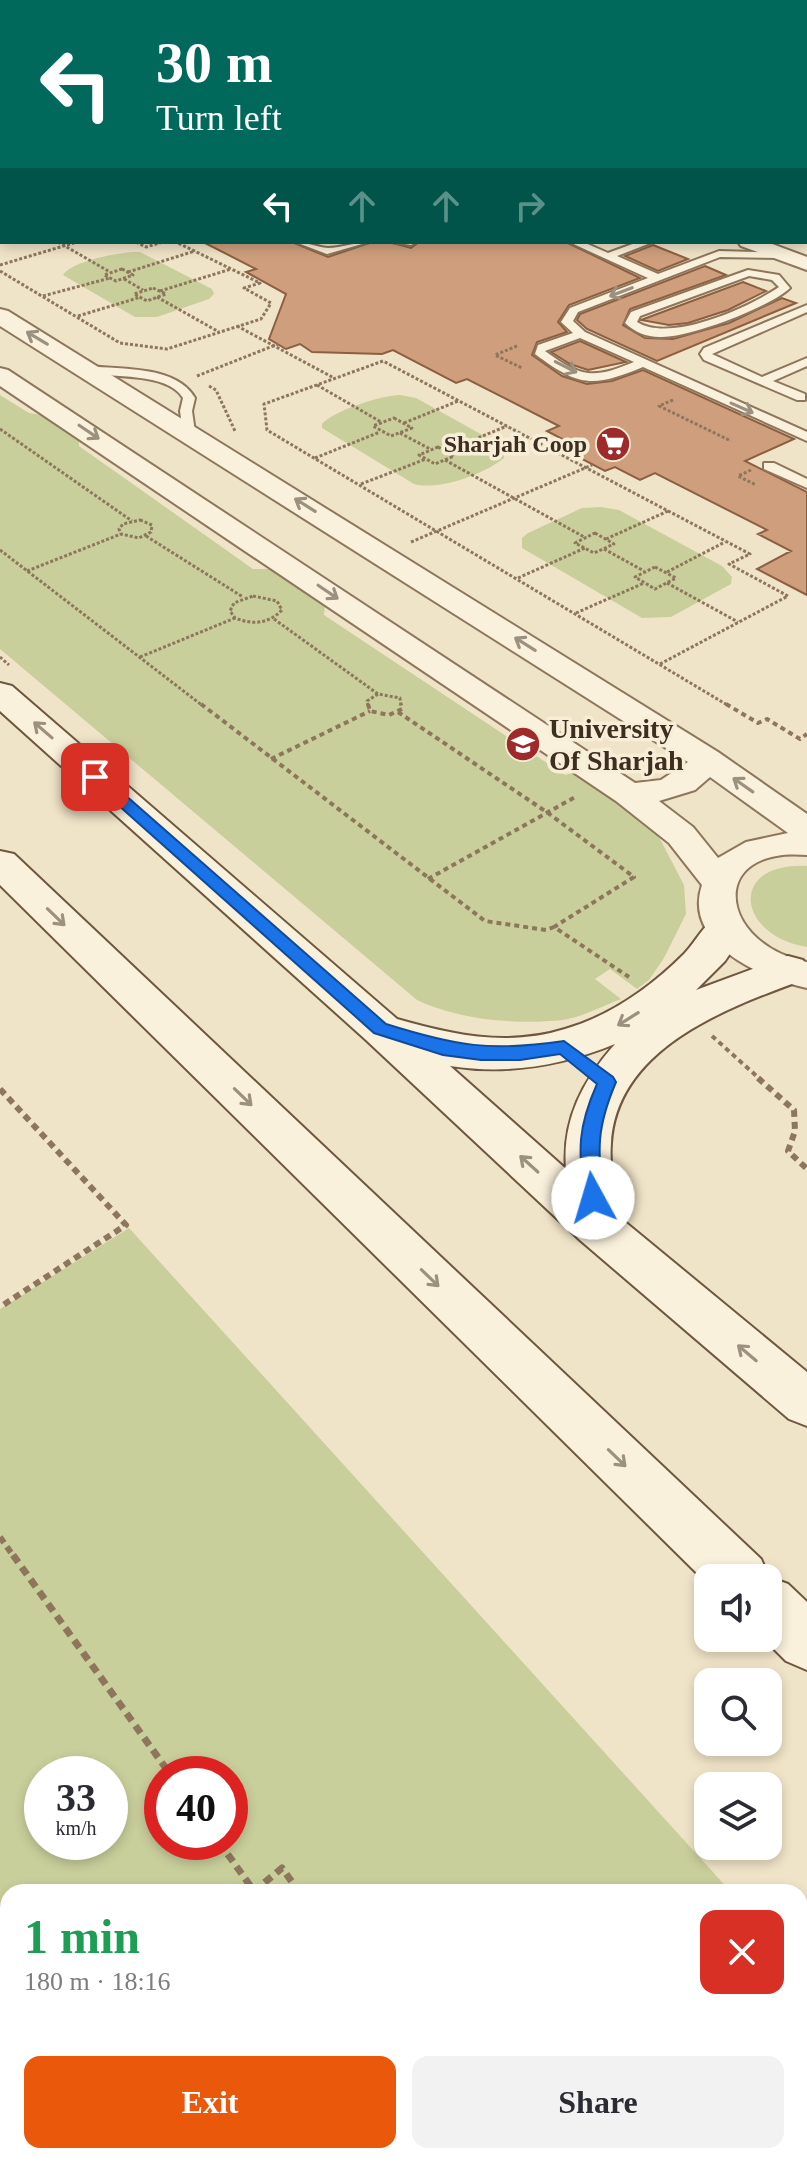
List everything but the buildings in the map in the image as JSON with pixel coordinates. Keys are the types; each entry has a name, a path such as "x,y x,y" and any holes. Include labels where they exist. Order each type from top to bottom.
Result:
{"street":[{"path":"754,244 806,264"},
{"path":"0,316 706,759 807,830"},
{"path":"0,375 628,794 681,835 718,882"},
{"path":"6,680 597,1226 807,1403"},
{"path":"628,794 678,786 691,779 706,759"},
{"path":"798,973 752,953 726,930 716,906 718,882 730,866 749,853 773,846 807,844"},
{"path":"0,863 726,1564"},
{"path":"597,1226 588,1142 593,1113 607,1082 679,1002 695,971 726,930"},
{"path":"380,1028 443,1049 520,1054 564,1047 679,1002 798,973"},
{"path":"564,1047 607,1082"},
{"path":"782,1617 807,1641"}],"lane":[{"path":"306,244 327,251 356,244"},
{"path":"579,244 658,278"},
{"path":"608,256 642,244"},
{"path":"784,255 721,248 658,278 574,310 567,322 581,334 807,437"},
{"path":"775,277 784,284 782,291 683,332 652,333 631,323 635,314 739,274 775,277 806,264"},
{"path":"805,397 708,358 706,352 807,308"},
{"path":"581,334 542,347 539,352 584,376 595,378 643,363"},
{"path":"762,381 807,362"},
{"path":"769,466 807,484"}],"path":[{"path":"42,297 110,275 122,269 133,275 116,281 110,275 62,244"},
{"path":"0,265 71,244"},
{"path":"0,271 120,343 167,349 261,319 271,303 244,288 260,283 180,244"},
{"path":"128,272 195,251"},
{"path":"160,291 231,269"},
{"path":"123,279 144,291"},
{"path":"153,288 166,294 147,301 134,294 144,291 153,288"},
{"path":"77,317 141,297"},
{"path":"157,297 219,332"},
{"path":"237,326 334,379"},
{"path":"202,374 276,345"},
{"path":"660,664 788,596 729,564 750,554 383,361 264,404 267,430 758,723 767,719 800,739 807,734"},
{"path":"316,385 381,423"},
{"path":"674,400 659,406 731,441"},
{"path":"403,423 459,401"},
{"path":"690,421 697,417"},
{"path":"394,418 412,428 391,436 373,426 381,423 394,418"},
{"path":"445,451 507,426"},
{"path":"0,429 132,521 152,525 151,532 146,536 132,538 121,534 27,571"},
{"path":"314,458 381,431"},
{"path":"399,433 431,450"},
{"path":"438,447 454,456 435,464 419,455 431,450 438,447"},
{"path":"360,485 426,459"},
{"path":"445,460 586,538"},
{"path":"382,554 592,465"},
{"path":"605,539 668,511"},
{"path":"121,534 119,529 132,521"},
{"path":"595,533 614,544 594,553 575,543 586,538 595,533"},
{"path":"146,536 244,598"},
{"path":"666,572 726,542"},
{"path":"517,579 585,548"},
{"path":"603,549 645,572"},
{"path":"0,550 485,921 546,930 634,877 548,813 398,712"},
{"path":"655,567 676,578 655,589 635,577 645,572 655,567"},
{"path":"575,613 644,582"},
{"path":"667,583 739,623"},
{"path":"139,658 235,618 258,623 274,619 282,610 277,601 262,596 244,598 231,607 235,618"},
{"path":"274,619 378,694"},
{"path":"0,657 6,680"},
{"path":"271,759 370,711 389,715 398,712 403,705 400,698 378,694 367,701 370,711"},
{"path":"428,879 580,795"},
{"path":"554,927 679,1002 794,1110 795,1131 788,1151 807,1169"},
{"path":"0,1089 126,1225 0,1307"},
{"path":"0,1537 157,1756"},
{"path":"232,1860 248,1884"},
{"path":"263,1884 282,1868 293,1884"}],"green space":[{"path":"140,252 212,289 214,294 209,299 157,317 135,317 63,275 86,261"},
{"path":"0,395 29,413 48,416 79,436 79,446 253,569 276,569 325,604 324,615 565,775 575,772 658,835 684,885 686,914 649,980 637,989 610,969 595,979 621,999 563,1020 526,1022 488,1019 451,1012 417,1000 0,649"},
{"path":"400,395 416,398 504,447 504,458 461,480 424,486 414,484 322,428 328,419 347,409"},
{"path":"582,508 619,510 722,566 732,577 731,584 671,617 642,618 522,548 522,538 528,533"},
{"path":"807,866 807,947 784,940 766,929 755,915 751,901 753,887 763,875 781,868"},
{"path":"129,1228 694,1851 694,1860 702,1860 724,1884 0,1884 0,1309"}],"place":[{"name":"Sharjah Coop","path":"613,444"},
{"name":"University Of Sharjah","path":"523,744"}],"route":[{"path":"95,777 380,1028 443,1049 481,1053 520,1054 564,1047 607,1082 593,1113 588,1142 593,1198"}]}
